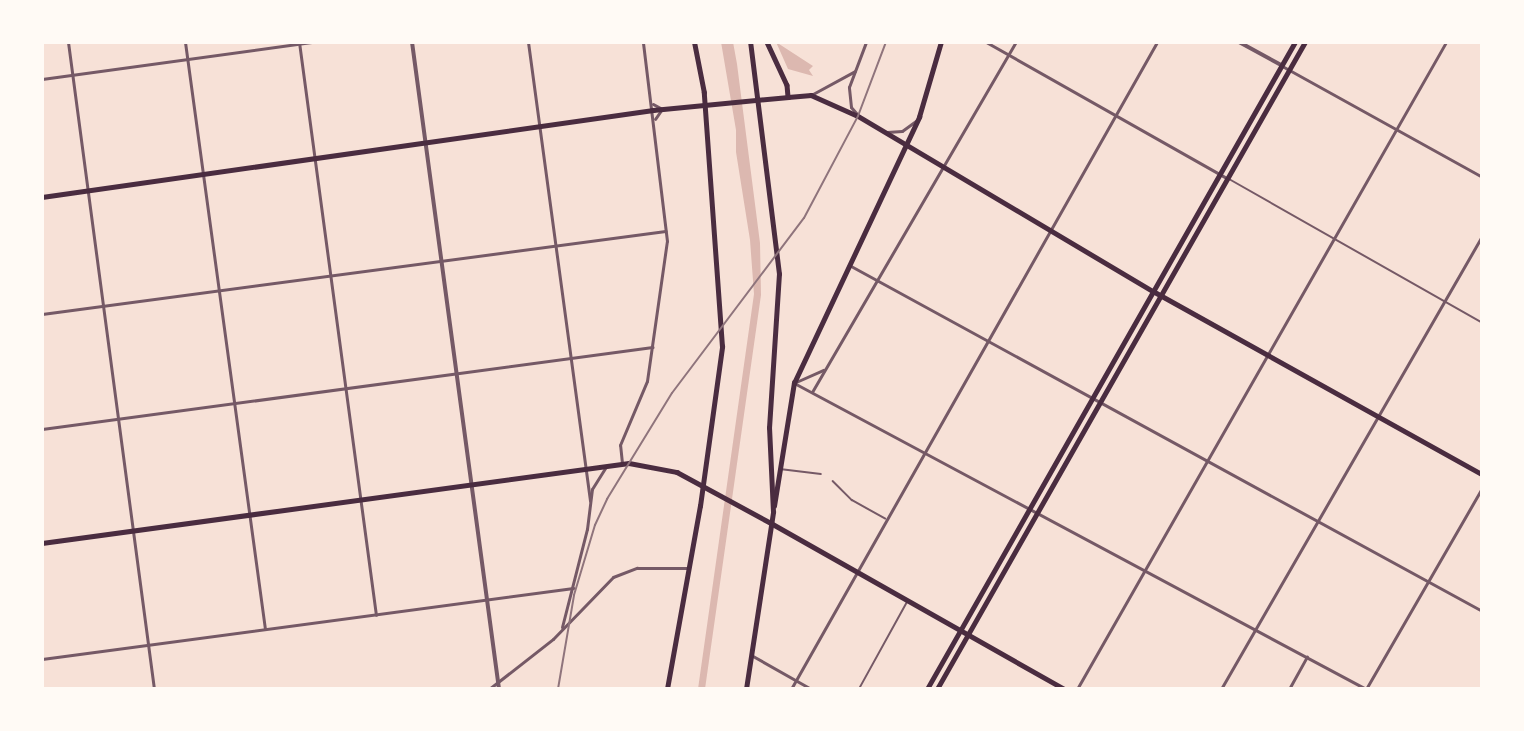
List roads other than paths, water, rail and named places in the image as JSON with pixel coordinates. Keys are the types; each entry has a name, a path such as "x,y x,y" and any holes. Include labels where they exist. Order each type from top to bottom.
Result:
{"main road":[{"path":"667,689 689,568 722,347 704,93 694,42"},
{"path":"750,42 779,274 769,428 773,512"},
{"path":"767,42 788,85 788,97"},
{"path":"746,689 794,383 907,147 919,117 941,42"},
{"path":"927,689 1295,42"},
{"path":"937,689 1305,42"},
{"path":"42,197 426,145 653,110 812,95 858,116 941,169 1050,229 1153,291 1482,474"},
{"path":"42,543 471,486 622,463 663,467 691,478 1064,689"}],"street":[{"path":"68,42 154,689"},
{"path":"185,42 265,629"},
{"path":"42,79 310,42"},
{"path":"412,42 498,686"},
{"path":"528,42 590,501"},
{"path":"622,463 620,446 647,381 666,231 644,42"},
{"path":"858,116 848,92 860,65 866,42"},
{"path":"986,42 1482,323"},
{"path":"812,392 875,280 1016,42"},
{"path":"791,689 922,452 1157,42"},
{"path":"1239,42 1482,177"},
{"path":"1077,689 1446,42"},
{"path":"299,43 376,615"},
{"path":"812,95 840,83 860,65"},
{"path":"652,102 662,109 654,122"},
{"path":"882,131 902,131 919,117"},
{"path":"42,314 666,231"},
{"path":"1221,689 1482,236"},
{"path":"849,265 1482,611"},
{"path":"42,429 653,347"},
{"path":"794,383 824,370"},
{"path":"794,383 1366,689 1482,488"},
{"path":"561,630 573,588 594,483 607,466"},
{"path":"489,689 498,686 561,630 613,577 637,568 689,568"},
{"path":"42,659 573,588"},
{"path":"751,655 811,689"},
{"path":"1289,689 1307,657"}],"lane":[{"path":"780,469 821,474"},
{"path":"833,481 852,500 885,518"},
{"path":"859,689 907,601"}],"railway":[{"path":"558,689 574,595 595,525 607,499 672,393 804,218 858,116 886,42"}]}
